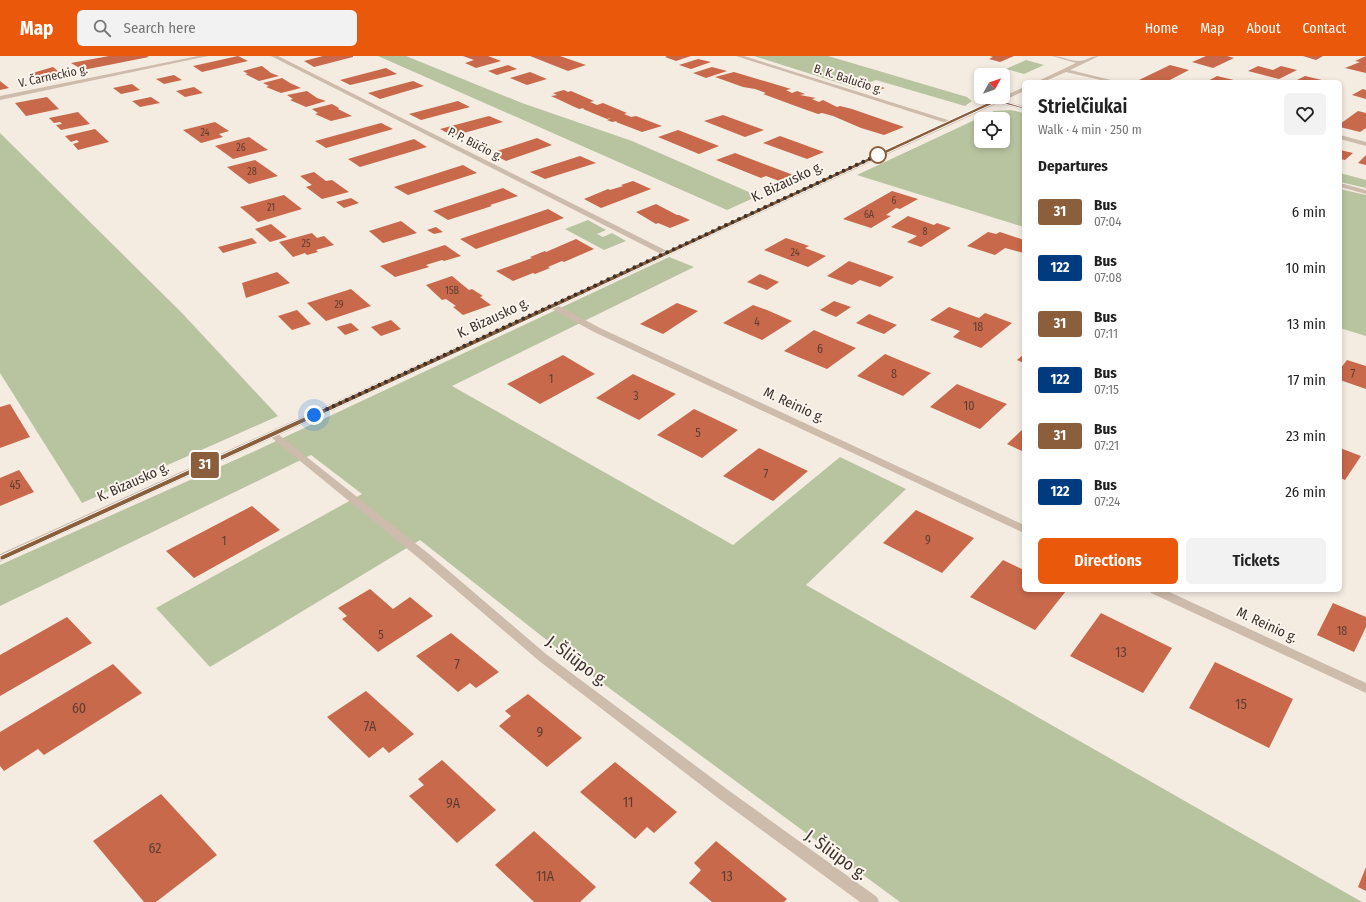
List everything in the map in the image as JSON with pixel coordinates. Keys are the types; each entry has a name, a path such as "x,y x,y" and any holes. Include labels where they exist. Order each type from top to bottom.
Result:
{"street":[{"name":"V. Čarneckio g.","path":"0,98 205,56"},
{"name":"P. P. Būčio g.","path":"274,56 665,253"},
{"name":"B. K. Balučio g.","path":"739,56 949,122"},
{"path":"1055,56 1081,62"},
{"path":"1043,80 1096,56"},
{"path":"1065,70 1108,80"},
{"name":"K. Bizausko g.","path":"1010,95 1022,90"},
{"name":"K. Bizausko g.","path":"0,558 552,306 989,104"},
{"path":"1008,104 1022,108"},
{"path":"1342,138 1366,144"},
{"path":"1342,186 1366,192"},
{"name":"M. Reinio g.","path":"552,306 604,334 1022,528"},
{"name":"J. Šliūpo g.","path":"273,434 425,557 542,657 723,794 872,902"},
{"name":"M. Reinio g.","path":"1159,592 1366,688"}],"green space":[{"path":"378,56 406,56 522,103 632,141 758,196 727,210"},
{"path":"754,56 828,56 967,97 972,101 965,106 876,80 855,88"},
{"path":"1026,60 1044,65 1024,74 1010,70 1010,68 1008,68"},
{"path":"1011,110 1022,113 1022,226 857,175 974,120 974,148 1010,148 1010,112 992,112"},
{"path":"0,133 182,313 278,416 82,503 0,373"},
{"path":"1342,174 1366,180 1366,188 1342,182"},
{"path":"1342,189 1366,195 1366,336 1342,329"},
{"path":"588,220 606,230 597,234 603,237 612,233 626,241 604,250 565,229"},
{"path":"669,257 694,267 452,386 733,545 840,457 906,489 806,585 1362,902 900,902 586,671 420,540 210,667 156,608 362,494 311,455 0,606 0,565 255,451"}],"building":[{"path":"109,56 149,57 83,70 71,63"},
{"path":"238,56 248,61 202,72 193,66"},
{"path":"323,56 353,57 314,67 304,61"},
{"path":"463,56 488,56 501,61 476,68 465,63 474,60"},
{"path":"530,56 560,56 586,65 568,71"},
{"path":"691,56 676,61 665,57"},
{"path":"990,56 1014,56 1000,62 989,59 993,57"},
{"path":"1206,56 1227,56 1234,58 1213,68 1192,62"},
{"path":"1303,56 1323,56 1316,60"},
{"path":"1366,56 1366,73 1345,68 1360,62 1355,61"},
{"path":"698,59 711,62 691,69 679,65"},
{"path":"508,65 517,69 497,75 488,71"},
{"path":"1170,65 1189,70 1170,80 1139,80"},
{"path":"262,66 271,73 279,76 259,81 245,74 248,74 243,71"},
{"path":"1258,66 1273,70 1281,66 1297,70 1279,79 1248,71"},
{"path":"53,67 64,76 37,79 29,74"},
{"path":"712,67 727,71 706,78 693,73"},
{"path":"386,68 397,74 350,85 340,80"},
{"path":"530,72 547,79 527,85 510,78"},
{"path":"734,72 791,89 786,90 792,93 797,91 805,94 800,95 816,98 812,99 819,102 823,100 837,107 840,106 852,109 904,127 884,135 861,128 833,116 822,113 818,114 801,108 763,94 766,93 755,89 743,87 715,77"},
{"path":"174,75 182,80 164,84 156,79"},
{"path":"1217,76 1234,80 1210,80"},
{"path":"1305,76 1322,80 1297,80"},
{"path":"282,78 301,88 281,93 266,87 269,86 263,83"},
{"path":"0,81 9,88 0,90"},
{"path":"413,81 424,86 380,99 368,93"},
{"path":"132,84 140,90 121,94 113,88"},
{"path":"875,85 885,88 879,90 869,87"},
{"path":"194,87 203,93 185,97 176,91"},
{"path":"1363,89 1366,90 1366,99 1352,95"},
{"path":"564,90 568,92 571,91 594,101 590,102 597,105 603,103 627,113 624,114 631,117 636,116 662,126 642,132 616,122 617,121 612,122 607,120 611,118 607,119 583,109 584,108 579,109 551,96 557,95 553,93"},
{"path":"307,91 317,98 326,101 306,107 290,100 293,99 287,95"},
{"path":"47,97 59,109 26,116 15,103"},
{"path":"151,97 160,103 140,107 132,101"},
{"path":"458,101 470,107 421,120 409,114"},
{"path":"332,104 339,108 338,109 352,116 331,121 315,114 318,113 312,109"},
{"path":"1358,111 1366,113 1366,128 1360,132 1342,128 1342,123"},
{"path":"78,112 90,124 61,130 56,125 62,124 60,122 54,123 49,118"},
{"path":"723,115 764,130 745,137 704,121"},
{"path":"489,116 503,122 453,136 440,129"},
{"path":"215,122 229,131 219,134 223,137 201,143 183,130"},
{"path":"381,123 393,129 326,148 315,141"},
{"path":"95,129 109,142 78,150 73,144 79,142 77,140 71,142 65,136"},
{"path":"678,130 719,146 699,154 658,137"},
{"path":"780,136 824,152 807,159 763,143"},
{"path":"249,137 268,150 233,159 215,146"},
{"path":"537,138 552,145 506,161 491,153"},
{"path":"414,139 427,147 360,167 348,159"},
{"path":"1342,150 1353,153 1345,160 1342,159"},
{"path":"735,153 796,176 782,182 766,176 761,178 716,160"},
{"path":"1366,155 1366,165 1358,163"},
{"path":"580,156 596,163 545,179 530,172"},
{"path":"255,160 278,176 249,184 227,167"},
{"path":"463,165 477,173 408,195 394,187"},
{"path":"314,172 326,181 332,180 349,192 322,199 306,187 312,185 300,176"},
{"path":"633,181 651,189 601,208 584,199 608,189 610,190 623,186 621,185"},
{"path":"503,188 518,196 448,220 433,211"},
{"path":"892,191 918,199 900,209 896,208 886,215 891,216 871,228 843,219"},
{"path":"284,195 302,209 258,222 240,207"},
{"path":"351,198 359,203 344,208 336,202"},
{"path":"656,204 690,220 670,228 658,223 656,224 636,212"},
{"path":"548,209 564,218 476,249 460,239"},
{"path":"908,216 934,225 937,223 951,228 921,247 907,242 917,236 891,227"},
{"path":"401,221 417,233 383,243 369,231"},
{"path":"271,224 287,237 270,242 255,229"},
{"path":"436,227 443,232 434,234 427,230"},
{"path":"988,232 996,234 1000,232 1022,239 1022,252 1005,248 995,255 967,246"},
{"path":"312,233 317,238 324,236 334,245 316,250 318,252 307,255 305,253 293,257 279,242"},
{"path":"252,238 257,243 223,253 218,247"},
{"path":"786,238 809,246 805,248 826,256 808,267 764,250"},
{"path":"576,239 594,249 564,262 562,261 535,274 533,273 513,281 496,271 532,258 530,257"},
{"path":"445,245 461,256 426,265 429,267 395,277 380,266"},
{"path":"849,261 894,277 880,287 860,280 852,285 827,276"},
{"path":"277,272 290,283 246,298 242,283"},
{"path":"760,274 779,282 767,290 747,282"},
{"path":"452,276 469,290 472,289 483,296 480,297 491,305 463,315 453,307 456,306 446,299 442,300 426,285"},
{"path":"351,289 371,306 326,321 307,303"},
{"path":"834,301 851,307 836,317 820,310"},
{"path":"677,303 698,311 663,334 640,324"},
{"path":"753,305 792,321 762,340 723,323"},
{"path":"949,307 979,318 985,313 1012,323 981,348 953,337 960,331 930,320"},
{"path":"297,310 311,324 292,330 278,316"},
{"path":"869,314 897,325 884,334 856,323"},
{"path":"391,320 401,329 381,336 371,327"},
{"path":"351,323 359,330 345,335 337,327"},
{"path":"814,330 856,348 827,369 784,351"},
{"path":"885,354 931,373 903,396 857,376"},
{"path":"563,355 595,374 540,404 507,384"},
{"path":"1022,356 1022,362 1017,360"},
{"path":"1347,360 1366,366 1366,389 1342,381 1342,366"},
{"path":"633,374 676,394 639,420 596,398"},
{"path":"957,384 1007,404 980,429 930,407"},
{"path":"10,404 30,437 0,448 0,407"},
{"path":"694,409 738,430 702,458 657,435"},
{"path":"1022,430 1022,451 1007,444"},
{"path":"759,448 808,471 773,501 723,476"},
{"path":"1342,449 1361,456 1345,480 1342,479"},
{"path":"19,470 34,492 0,506 0,478"},
{"path":"252,506 280,530 194,578 166,551"},
{"path":"916,510 974,538 942,573 883,543"},
{"path":"1003,560 1022,569 1022,592 1065,592 1035,630 970,597"},
{"path":"370,589 393,609 410,597 433,616 378,652 342,619 347,616 338,608"},
{"path":"1333,603 1366,617 1366,627 1354,652 1317,635"},
{"path":"1101,613 1172,648 1143,693 1070,656"},
{"path":"67,617 92,643 0,696 0,655"},
{"path":"451,633 499,672 476,688 470,683 458,692 416,656"},
{"path":"1215,662 1293,699 1269,748 1189,708"},
{"path":"113,664 142,693 44,755 38,749 4,771 0,766 0,732"},
{"path":"366,691 414,734 389,753 383,747 369,758 327,717"},
{"path":"528,694 582,738 547,767 499,726 511,716 505,711"},
{"path":"442,760 496,810 457,843 409,796 424,785 418,779"},
{"path":"615,762 677,812 654,833 647,827 635,839 580,792"},
{"path":"161,794 217,855 156,902 144,902 93,841"},
{"path":"534,831 596,887 580,902 534,902 495,865"},
{"path":"716,841 787,899 784,902 712,902 689,883 701,870 694,863"},
{"path":"1366,867 1366,891 1358,887"}],"bus line":[{"name":"31","path":"0,558 476,341 996,101 1022,108"}],"route":[{"path":"314,415 878,155"}]}
